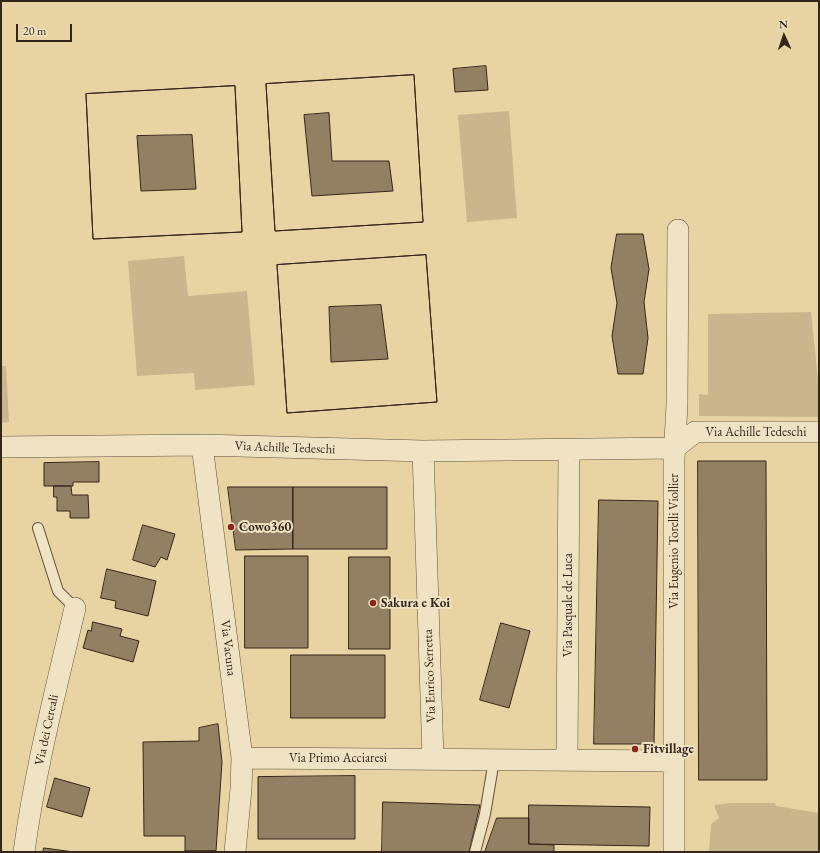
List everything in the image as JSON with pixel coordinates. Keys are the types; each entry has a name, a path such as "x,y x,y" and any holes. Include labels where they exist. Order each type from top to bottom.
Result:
{"street":[{"name":"Via Eugenio Torelli Viollier","path":"674,852 675,448 677,405 678,230"},
{"name":"Via Achille Tedeschi","path":"1,447 202,445 423,451 569,450 675,448 695,432 819,432"},
{"name":"Via Vacuna","path":"202,445 242,758 241,789 235,852"},
{"name":"Via Pasquale de Luca","path":"567,760 569,450"},
{"name":"Via Enrico Serretta","path":"423,451 433,758"},
{"name":"Via dei Cereali","path":"24,852 29,815 46,733 75,608"},
{"name":"Via Primo Acciaresi","path":"242,758 567,760"},
{"path":"567,760 674,761"}],"lane":[{"path":"38,528 58,591 75,608"},
{"path":"475,852 485,814 494,760"}],"shaded area":[{"path":"509,111 517,218 467,222 458,115"},
{"path":"184,256 188,296 247,291 255,385 195,390 194,373 137,376 128,261"},
{"path":"811,312 819,389 819,417 699,416 699,394 708,395 708,314"},
{"path":"1,366 6,366 9,422 1,423"},
{"path":"731,803 775,803 776,806 819,813 819,852 709,852 711,824 719,818 714,805"}],"building":[{"path":"486,66 488,90 455,92 453,69"},
{"path":"414,75 423,222 275,231 266,84","holes":["329,113 332,161 389,161 393,191 312,196 304,115"]},
{"path":"414,75 423,222 275,231 266,84"},
{"path":"235,86 242,232 93,239 86,94","holes":["192,135 196,189 141,191 137,136"]},
{"path":"235,86 242,232 93,239 86,94"},
{"path":"617,234 643,234 649,269 644,302 648,338 643,374 618,374 612,336 617,303 611,268"},
{"path":"426,255 437,402 287,413 277,265","holes":["381,305 388,359 331,362 329,307"]},
{"path":"426,255 437,402 287,413 277,265"},
{"path":"698,461 766,461 767,780 699,780"},
{"path":"99,462 99,482 73,482 73,486 44,486 44,463"},
{"path":"54,486 71,486 72,495 88,495 89,518 70,518 70,511 57,511 57,497 54,497"},
{"path":"228,487 293,487 293,549 236,550"},
{"path":"293,487 387,487 387,549 293,549"},
{"path":"599,500 658,501 654,744 594,744"},
{"path":"143,525 175,534 167,560 161,557 155,567 133,560"},
{"path":"245,556 308,556 308,648 245,648"},
{"path":"349,557 390,557 390,649 349,649"},
{"path":"107,569 156,581 148,616 115,608 116,601 101,598"},
{"path":"93,622 122,629 120,636 139,641 133,662 83,648 88,630 91,631"},
{"path":"501,623 530,631 509,708 480,700"},
{"path":"291,655 385,655 385,718 291,718"},
{"path":"218,724 222,762 216,851 185,851 185,836 144,836 143,742 199,741 199,728"},
{"path":"355,776 355,839 258,839 258,777"},
{"path":"55,778 90,788 82,817 47,807"},
{"path":"383,802 480,805 469,852 382,852"},
{"path":"529,805 650,807 649,846 529,844"},
{"path":"497,818 529,818 529,844 554,845 554,852 485,852"},
{"path":"44,848 74,852 43,852"},
{"path":"185,851 216,851 185,852"}],"place":[{"name":"Cowo360","path":"231,527"},
{"name":"Sakura e Koi","path":"373,603"},
{"name":"Fitvillage","path":"635,749"}]}
